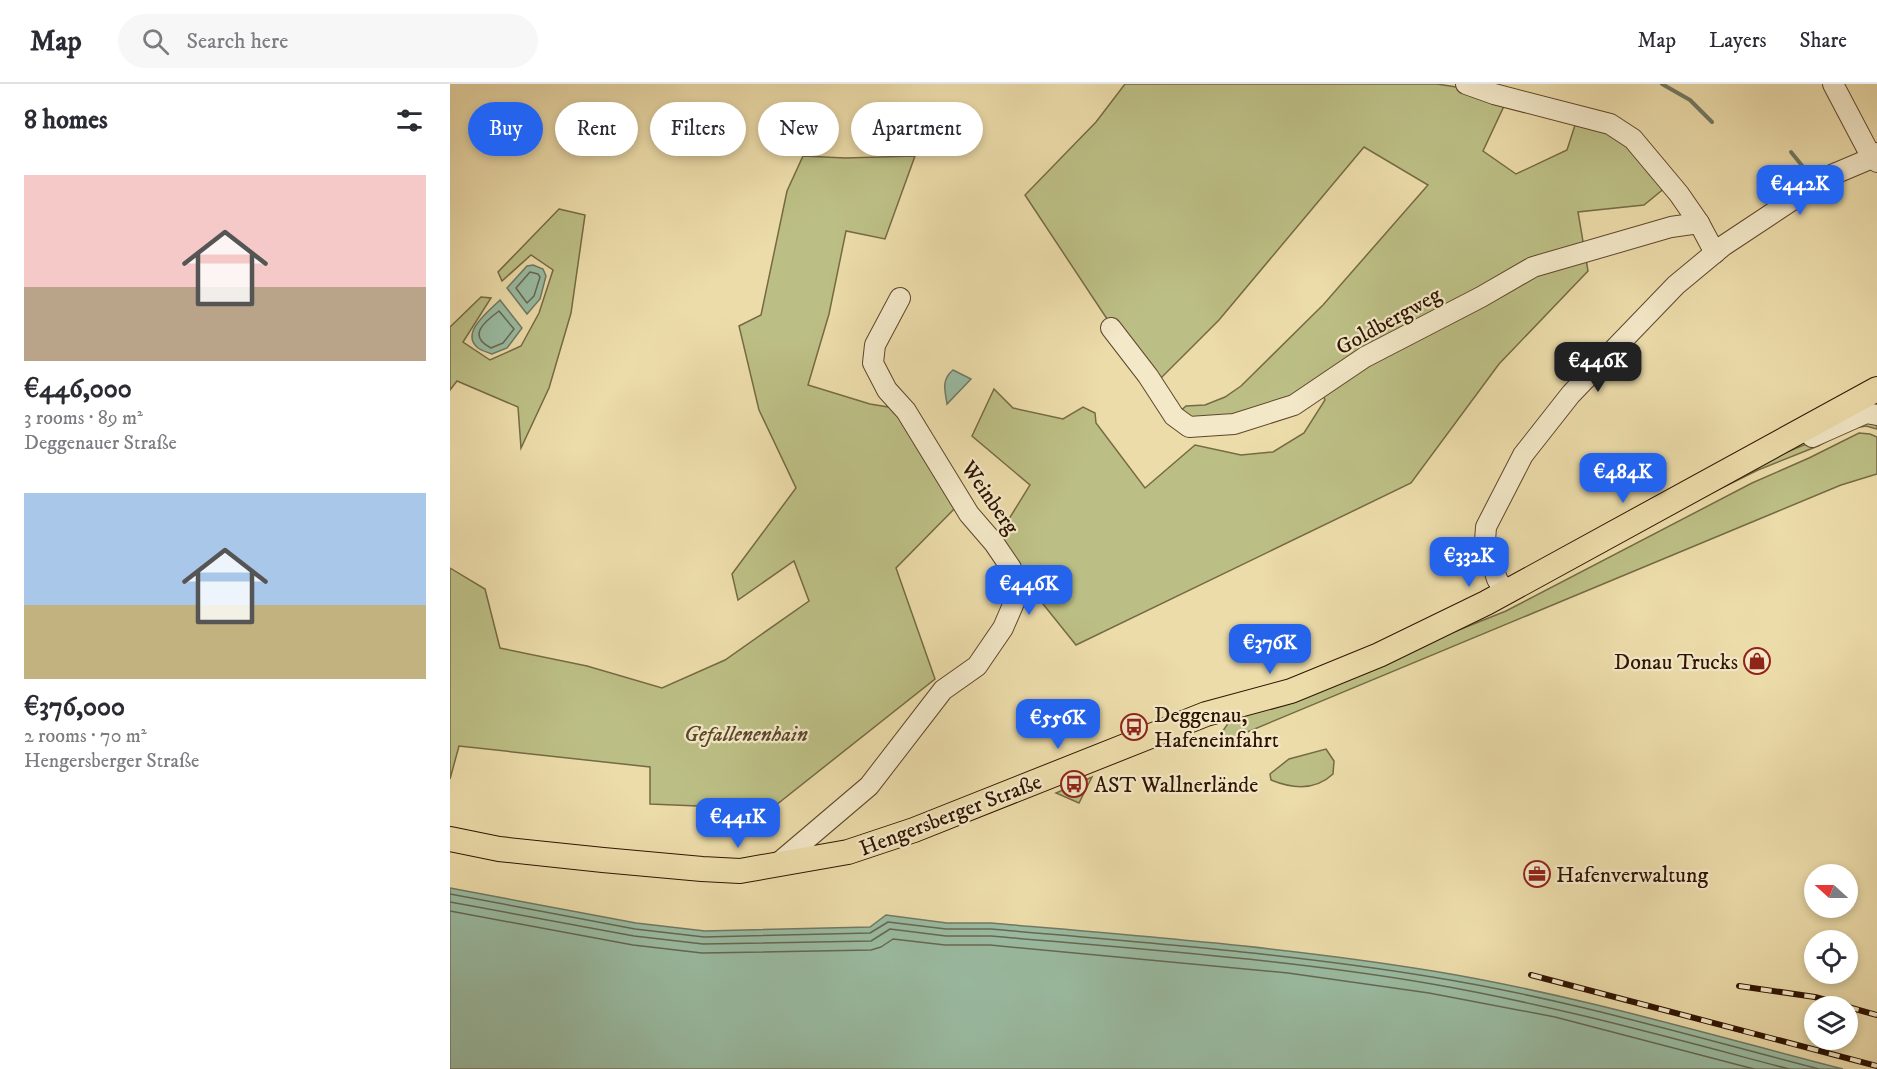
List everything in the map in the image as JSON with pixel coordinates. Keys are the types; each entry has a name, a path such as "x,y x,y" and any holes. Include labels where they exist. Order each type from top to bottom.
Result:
{"main road":[{"name":"Hengersberger Straße","path":"450,839 499,849 741,871 848,852 914,830 1206,714 1291,691 1379,655 1505,592 1877,389"}],"street":[{"path":"1466,84 1494,94 1610,124 1633,139 1679,194 1699,223 1715,253"},
{"path":"1505,592 1497,579 1485,541 1486,527 1523,455 1571,394 1676,285 1715,253 1773,211 1827,177 1875,157 1833,84"},
{"name":"Goldbergweg","path":"1112,328 1174,416 1189,427 1234,424 1294,405 1365,357 1481,297 1533,267 1681,224 1699,223"},
{"name":"Weinberg","path":"776,865 869,786 943,690 977,666 1003,628 1019,591 1011,568 994,543 969,514 906,411 887,390 873,363 875,345 900,298"},
{"name":"Hengersberger Straße","path":"1775,444 1795,445 1866,413 1877,415"}],"green space":[{"path":"1125,84 1437,84 1469,89 1504,106 1483,151 1516,174 1567,150 1576,122 1598,124 1628,145 1666,187 1644,205 1578,212 1588,271 1499,364 1411,483 1076,645 994,543 1030,485 972,436 994,389 1013,408 1063,419 1083,407 1095,413 1096,423 1145,488 1195,445 1241,455 1273,452 1304,433 1325,400 1319,387 1233,422 1176,415 1186,406 1205,405 1225,397 1241,386 1323,305 1428,185 1364,147 1219,320 1160,379 1113,328 1025,195 1096,122"},
{"name":"Gefallenenhain","path":"803,156 845,158 915,156 885,239 846,231 829,314 808,385 870,404 906,410 962,501 896,568 935,679 771,809 650,804 650,767 459,746 450,779 450,568 485,589 500,648 587,666 662,688 725,660 809,601 794,561 738,600 732,574 796,488 759,410 739,326 761,315 787,191"},
{"path":"559,209 585,215 571,313 549,388 521,448 518,407 457,381 450,390 450,327 481,297 491,298 463,342 490,360 521,346 539,313 553,270 531,255 502,281 498,272"},
{"path":"1877,421 1877,429 1866,426 1849,429 1818,446 1758,470 1655,521 1763,462 1816,440 1842,426"},
{"path":"1859,433 1877,437 1877,474 1841,485 1216,745 1229,722 1506,611 1752,483"},
{"path":"1326,749 1334,761 1333,774 1326,780 1311,786 1296,787 1271,780 1270,774 1289,759"},
{"path":"1092,777 1079,803 1056,793"}],"water":[{"path":"533,265 543,269 546,276 540,299 527,314 507,288 527,266"},
{"path":"500,300 522,328 507,348 492,354 478,348 472,336 478,322"},
{"path":"953,370 971,379 947,404 945,381"},
{"path":"450,888 636,923 705,931 870,927 886,915 947,923 991,923 1323,955 1433,971 1537,991 1843,1069 450,1069"}],"waterway":[{"path":"1662,84 1690,100 1712,122"},
{"path":"1791,152 1808,173"}],"railway":[{"path":"1531,975 1877,1066"},
{"path":"1739,986 1808,996"},
{"path":"1858,1010 1877,1015"}],"place":[{"name":"Donau Trucks","path":"1757,661"},
{"name":"Deggenau, Hafeneinfahrt","path":"1134,727"},
{"name":"AST Wallnerlände","path":"1074,784"},
{"name":"Hafenverwaltung","path":"1537,874"}]}
